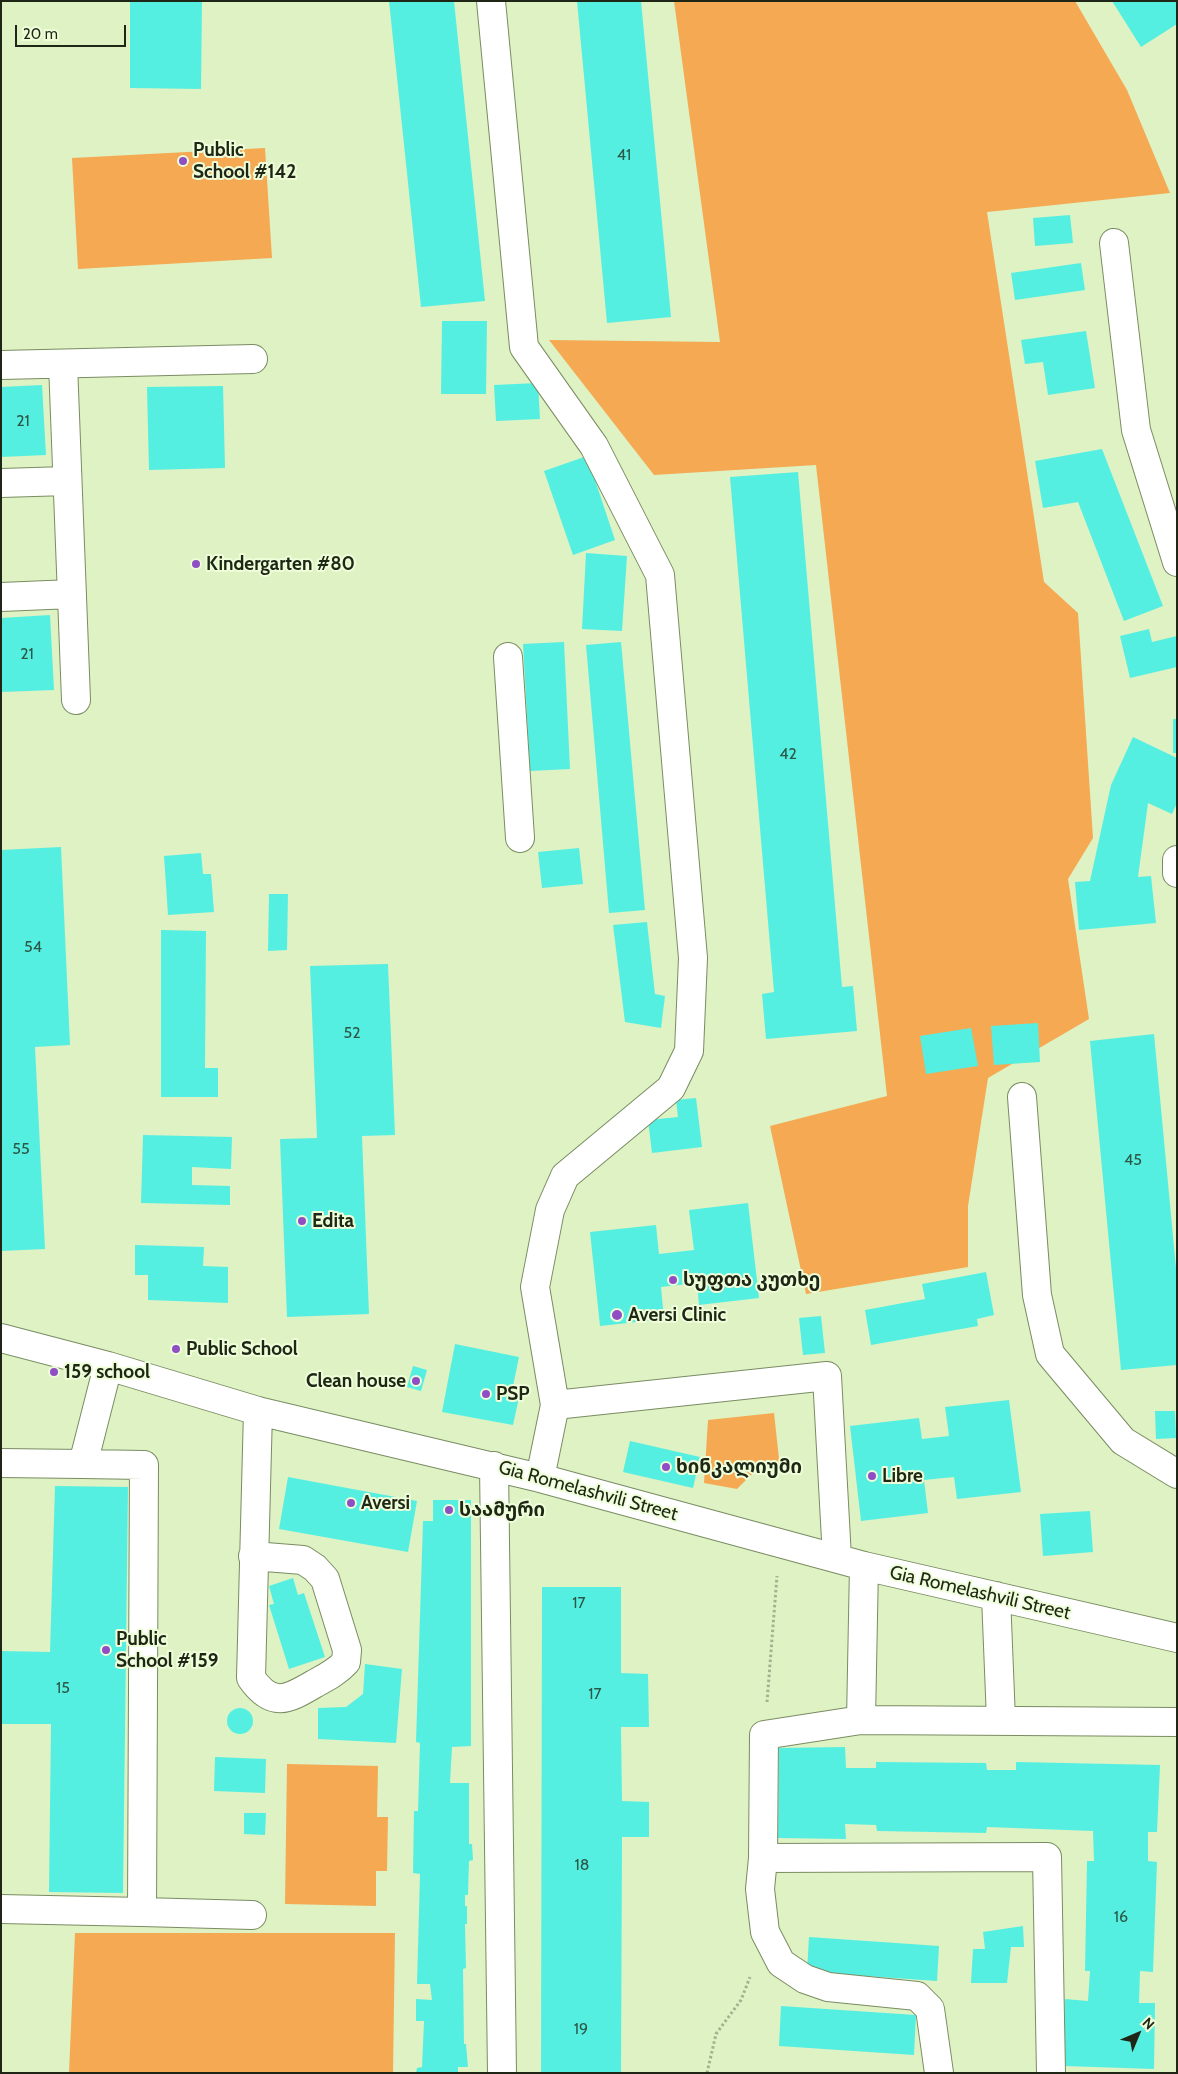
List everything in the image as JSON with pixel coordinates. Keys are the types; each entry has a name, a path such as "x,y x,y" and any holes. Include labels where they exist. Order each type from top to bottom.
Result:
{"street":[{"path":"491,1 524,347 594,446 660,575 693,958 689,1052 671,1088 565,1176 550,1210 535,1287 555,1405 540,1478"},
{"path":"1114,243 1136,430 1177,562"},
{"path":"1,364 253,359"},
{"path":"63,364 76,700"},
{"path":"1,483 67,481"},
{"path":"1,597 72,594"},
{"path":"508,657 520,838"},
{"path":"1177,860 1177,873"},
{"path":"1022,1097 1037,1295 1050,1354 1123,1441 1177,1474"},
{"name":"Gia Romelashvili Street","path":"1,1338 108,1366 258,1411 494,1466 864,1566 1177,1638"},
{"path":"83,1464 108,1366"},
{"path":"555,1405 827,1376 837,1558"},
{"path":"253,1556 303,1560 315,1568 326,1579 347,1650 346,1662 339,1670 291,1698 279,1699 269,1695 259,1689 251,1678 253,1556 258,1411"},
{"path":"1,1463 144,1465 142,1912"},
{"path":"494,1466 502,2073"},
{"path":"861,1720 864,1566"},
{"path":"996,1596 1001,1720"},
{"path":"939,2073 930,2009 917,1996 828,1987 805,1979 781,1963 765,1932 760,1889 763,1858 764,1735 861,1720 1177,1722"},
{"path":"763,1858 1047,1857 1051,2073"},
{"path":"1,1909 252,1915"}],"path":[{"path":"764,1735 778,1568"},
{"path":"707,2073 716,2034 740,2000 760,1955 765,1932"}],"shaded area":[{"path":"674,1 1075,1 1127,90 1170,193 987,212 1044,582 1078,613 1093,838 1068,879 1089,1019 988,1078 968,1206 968,1267 806,1294 770,1126 887,1096 816,465 654,475 549,340 720,342"},
{"path":"265,148 272,258 78,269 72,158"},
{"path":"774,1413 780,1468 757,1469 737,1489 704,1483 708,1420"},
{"path":"287,1764 378,1766 377,1817 388,1817 387,1871 376,1871 376,1906 285,1904"},
{"path":"75,1933 395,1933 393,2073 69,2073"}],"building":[{"path":"130,1 202,1 201,89 130,88"},
{"path":"389,1 454,1 485,301 421,307"},
{"path":"577,1 641,1 671,317 607,323"},
{"path":"1112,1 1177,1 1177,24 1141,47"},
{"path":"1070,215 1073,243 1035,246 1033,218"},
{"path":"1081,263 1085,290 1015,300 1011,273"},
{"path":"442,321 487,321 486,394 441,394"},
{"path":"1086,331 1095,388 1048,395 1043,362 1025,364 1021,340"},
{"path":"538,383 540,419 496,421 494,385"},
{"path":"42,385 46,455 1,457 1,387"},
{"path":"223,386 225,468 149,470 147,387"},
{"path":"1102,449 1163,606 1124,621 1078,502 1043,508 1035,461"},
{"path":"587,456 615,540 573,555 544,471"},
{"path":"798,472 842,987 853,986 857,1031 766,1039 762,994 774,992 730,477"},
{"path":"586,553 627,556 622,631 582,629"},
{"path":"50,615 54,690 1,692 1,618"},
{"path":"1149,629 1152,642 1177,636 1177,667 1130,678 1120,636"},
{"path":"564,642 570,769 530,771 523,644"},
{"path":"621,642 645,910 609,913 586,645"},
{"path":"1173,719 1177,719 1177,753 1173,753"},
{"path":"1133,737 1177,758 1177,803 1172,814 1148,803 1138,877 1151,876 1156,923 1079,930 1075,882 1090,881 1111,785"},
{"path":"61,847 70,1045 35,1047 45,1249 1,1251 1,850"},
{"path":"579,848 583,884 542,888 538,852"},
{"path":"201,853 203,874 211,874 214,912 168,915 164,856"},
{"path":"269,894 288,894 287,950 268,951"},
{"path":"647,922 655,994 665,996 661,1028 625,1022 613,925"},
{"path":"161,930 206,931 205,1068 218,1068 218,1097 161,1097"},
{"path":"388,964 395,1135 362,1136 369,1314 287,1317 280,1139 317,1138 310,966"},
{"path":"1038,1023 1040,1062 994,1065 991,1026"},
{"path":"971,1028 978,1066 926,1074 920,1036"},
{"path":"1154,1034 1177,1279 1177,1365 1121,1370 1090,1041"},
{"path":"696,1098 702,1147 652,1153 648,1120 678,1117 676,1100"},
{"path":"143,1135 232,1137 231,1169 192,1167 192,1185 230,1186 230,1205 141,1203"},
{"path":"748,1203 759,1298 699,1305 697,1283 661,1287 664,1319 600,1326 590,1232 656,1225 659,1254 694,1250 689,1210"},
{"path":"135,1245 204,1247 203,1266 228,1267 228,1303 148,1300 148,1275 135,1275"},
{"path":"986,1272 994,1315 977,1319 978,1326 871,1345 865,1310 925,1299 922,1284"},
{"path":"821,1316 825,1353 803,1355 799,1318"},
{"path":"455,1344 519,1357 512,1391 520,1393 513,1425 442,1412"},
{"path":"413,1366 427,1370 421,1391 407,1387"},
{"path":"1009,1400 1021,1492 957,1499 954,1477 924,1480 928,1513 861,1521 850,1426 919,1418 922,1439 949,1436 945,1407"},
{"path":"1155,1411 1175,1411 1176,1438 1156,1439"},
{"path":"630,1441 700,1457 693,1488 623,1472"},
{"path":"288,1477 417,1501 408,1552 279,1529"},
{"path":"55,1486 128,1487 123,1893 49,1892 51,1724 1,1724 1,1651 50,1652"},
{"path":"433,1500 471,1500 471,1746 452,1747 450,1783 469,1783 469,1844 472,1844 473,1860 469,1861 468,1895 465,1895 465,1906 467,1906 467,1924 465,1924 466,1968 463,1969 464,2044 466,2044 468,2067 458,2067 458,2073 416,2073 417,2068 422,2067 424,2021 416,2021 416,1999 432,2000 430,1984 417,1984 420,1874 413,1873 414,1811 418,1811 420,1743 416,1742 423,1521 433,1521"},
{"path":"1090,1511 1093,1552 1043,1556 1040,1514"},
{"path":"293,1578 298,1595 304,1593 325,1657 289,1669 269,1605 274,1604 269,1586"},
{"path":"542,1587 621,1587 621,1673 648,1674 649,1727 621,1727 622,1801 649,1802 649,1837 622,1837 621,2073 541,2073"},
{"path":"365,1664 402,1669 396,1743 318,1739 318,1708 346,1707 363,1694"},
{"path":"240,1708 249,1712 253,1721 249,1730 240,1734 231,1730 227,1721 231,1712"},
{"path":"845,1747 846,1768 876,1768 876,1762 986,1763 987,1770 1016,1770 1016,1762 1160,1765 1157,1832 1148,1832 1148,1861 1157,1862 1153,1972 1140,1971 1139,2003 1155,2003 1154,2069 1064,2066 1065,1999 1088,2001 1090,1971 1085,1971 1087,1861 1094,1861 1093,1831 987,1827 986,1833 877,1831 876,1825 845,1824 846,1839 778,1838 779,1748"},
{"path":"215,1757 266,1759 265,1793 214,1791"},
{"path":"244,1813 266,1813 265,1835 244,1834"},
{"path":"1023,1926 1024,1947 1011,1947 1007,1983 971,1983 973,1949 985,1949 983,1932"},
{"path":"809,1937 939,1946 937,1981 807,1972"},
{"path":"781,2006 916,2015 914,2055 779,2046"}],"place":[{"name":"Public School #142","path":"183,161"},
{"name":"Kindergarten #80","path":"196,564"},
{"name":"Edita","path":"302,1221"},
{"name":"სუფთა კუთხე","path":"673,1280"},
{"name":"Aversi Clinic","path":"617,1315"},
{"name":"Public School","path":"176,1349"},
{"name":"159 school","path":"54,1372"},
{"name":"Clean house","path":"416,1381"},
{"name":"PSP","path":"486,1394"},
{"name":"ხინკალიუმი","path":"666,1467"},
{"name":"Libre","path":"872,1476"},
{"name":"Aversi","path":"351,1503"},
{"name":"საამური","path":"449,1510"},
{"name":"Public School #159","path":"106,1650"}]}
